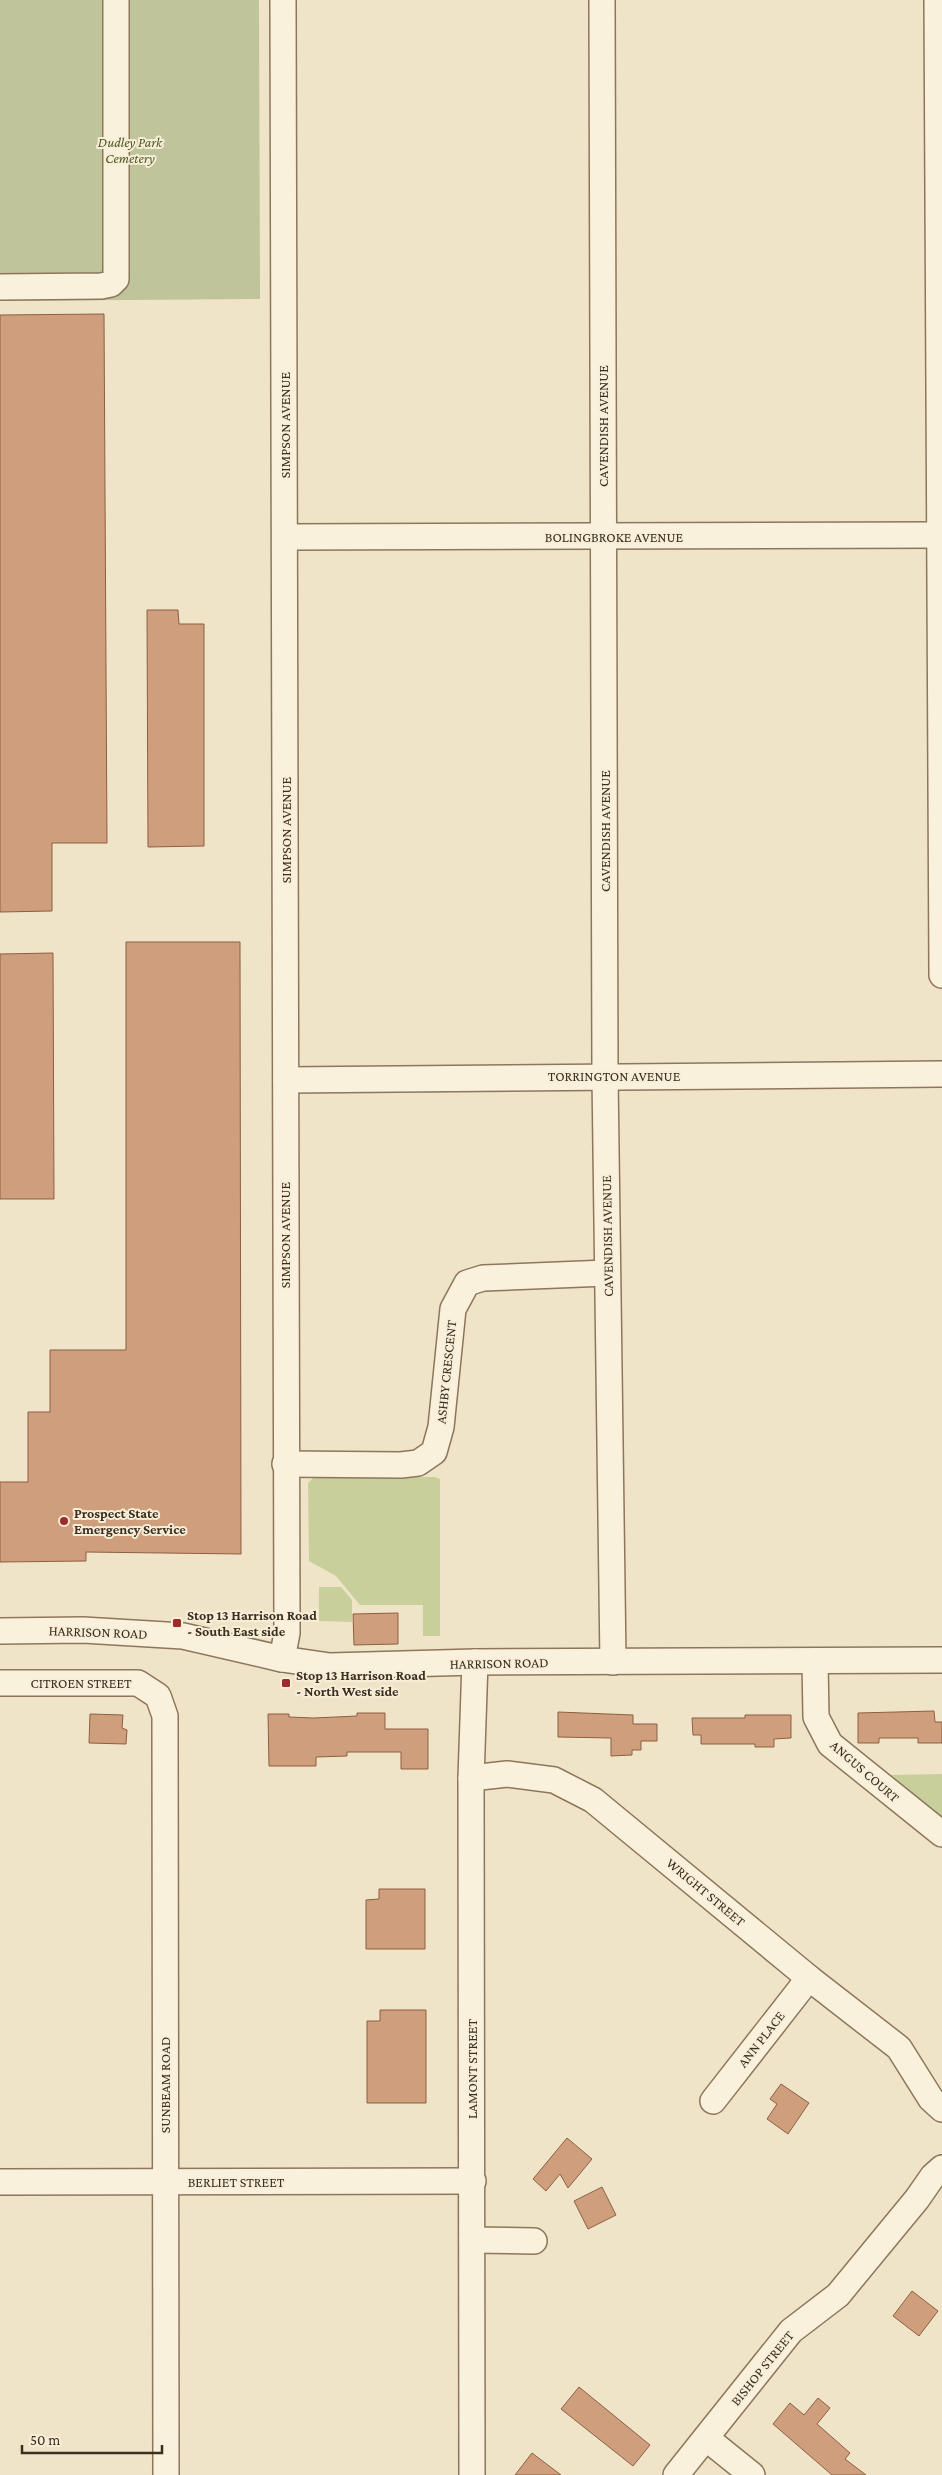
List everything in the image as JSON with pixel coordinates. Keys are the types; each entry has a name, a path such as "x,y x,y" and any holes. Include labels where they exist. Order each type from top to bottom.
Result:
{"street":[{"path":"0,287 101,286 116,280 116,0"},
{"name":"SIMPSON AVENUE","path":"282,1659 287,1633 285,1464 286,537 283,0"},
{"name":"CAVENDISH AVENUE","path":"602,0 605,1076 612,1662"},
{"path":"937,0 942,975"},
{"name":"BOLINGBROKE AVENUE","path":"286,537 941,535"},
{"name":"TORRINGTON AVENUE","path":"286,1080 942,1074"},
{"name":"ASHBY CRESCENT","path":"285,1464 401,1465 418,1463 434,1452 440,1427 453,1309 467,1283 483,1278 607,1273"},
{"name":"HARRISON ROAD","path":"0,1630 83,1630 183,1636 282,1659 330,1666 475,1662 942,1660"},
{"name":"ANGUS COURT","path":"815,1660 816,1718 830,1744 942,1834"},
{"name":"LAMONT STREET","path":"472,2475 471,1778 475,1662"},
{"name":"CITROEN STREET","path":"0,1683 138,1684 158,1696"},
{"name":"SUNBEAM ROAD","path":"158,1696 165,1716 164,2183 166,2475"},
{"name":"WRIGHT STREET","path":"471,1778 507,1774 554,1780 593,1800 809,1978 899,2048 931,2099 942,2108"},
{"name":"ANN PLACE","path":"712,2102 809,1978"},
{"name":"WRIGHT STREET","path":"912,2070 942,2090"},
{"name":"BISHOP STREET","path":"676,2475 791,2330 838,2295 937,2172 942,2153"},
{"name":"BERLIET STREET","path":"0,2182 472,2181"},
{"path":"472,2240 534,2241"},
{"path":"706,2438 752,2475"}],"green space":[{"name":"Dudley Park Cemetery","path":"0,0 259,0 260,299 0,301"},
{"path":"314,1477 435,1477 440,1479 440,1636 423,1636 423,1605 360,1605 336,1576 309,1561 308,1483"},
{"path":"319,1587 341,1587 352,1600 352,1622 319,1621"},
{"path":"942,1774 942,1817 889,1775"}],"building":[{"path":"104,314 107,843 52,843 52,911 0,912 0,315"},
{"path":"147,610 178,610 179,624 204,624 204,846 148,847"},
{"path":"126,942 240,942 241,1554 86,1552 86,1561 0,1562 0,1482 28,1482 28,1412 50,1412 50,1350 126,1350"},
{"path":"53,953 54,1199 0,1199 0,954"},
{"path":"398,1613 398,1644 354,1645 353,1614"},
{"path":"934,1711 935,1722 942,1722 942,1743 918,1743 918,1738 879,1738 879,1743 858,1743 858,1713"},
{"path":"558,1712 633,1715 633,1724 657,1724 657,1741 641,1741 641,1750 632,1750 632,1755 611,1756 611,1738 558,1737"},
{"path":"357,1713 385,1713 385,1729 428,1729 428,1769 401,1769 401,1752 347,1752 347,1756 316,1757 316,1766 269,1766 268,1714 289,1714 289,1717 314,1718 357,1716"},
{"path":"90,1714 123,1715 122,1728 127,1730 126,1744 89,1743"},
{"path":"745,1715 791,1715 791,1738 774,1739 774,1747 755,1747 755,1744 701,1744 701,1735 693,1735 692,1718 745,1718"},
{"path":"379,1889 425,1889 425,1949 366,1949 366,1900 379,1899"},
{"path":"380,2010 426,2010 426,2103 367,2103 367,2021 380,2021"},
{"path":"781,2084 809,2103 788,2134 767,2119 777,2104 770,2099"},
{"path":"567,2138 592,2159 568,2188 560,2174 546,2191 533,2179"},
{"path":"602,2187 616,2215 588,2229 574,2201"},
{"path":"912,2291 938,2311 919,2336 893,2316"},
{"path":"579,2387 650,2445 633,2466 561,2409"},
{"path":"818,2398 830,2408 817,2424 850,2453 845,2459 866,2475 832,2475 773,2424 790,2403 804,2415"},
{"path":"532,2453 561,2475 515,2475"}],"place":[{"name":"Prospect State Emergency Service","path":"64,1521"},
{"name":"Stop 13 Harrison Road - South East side","path":"177,1623"},
{"name":"Stop 13 Harrison Road - North West side","path":"286,1683"}]}
